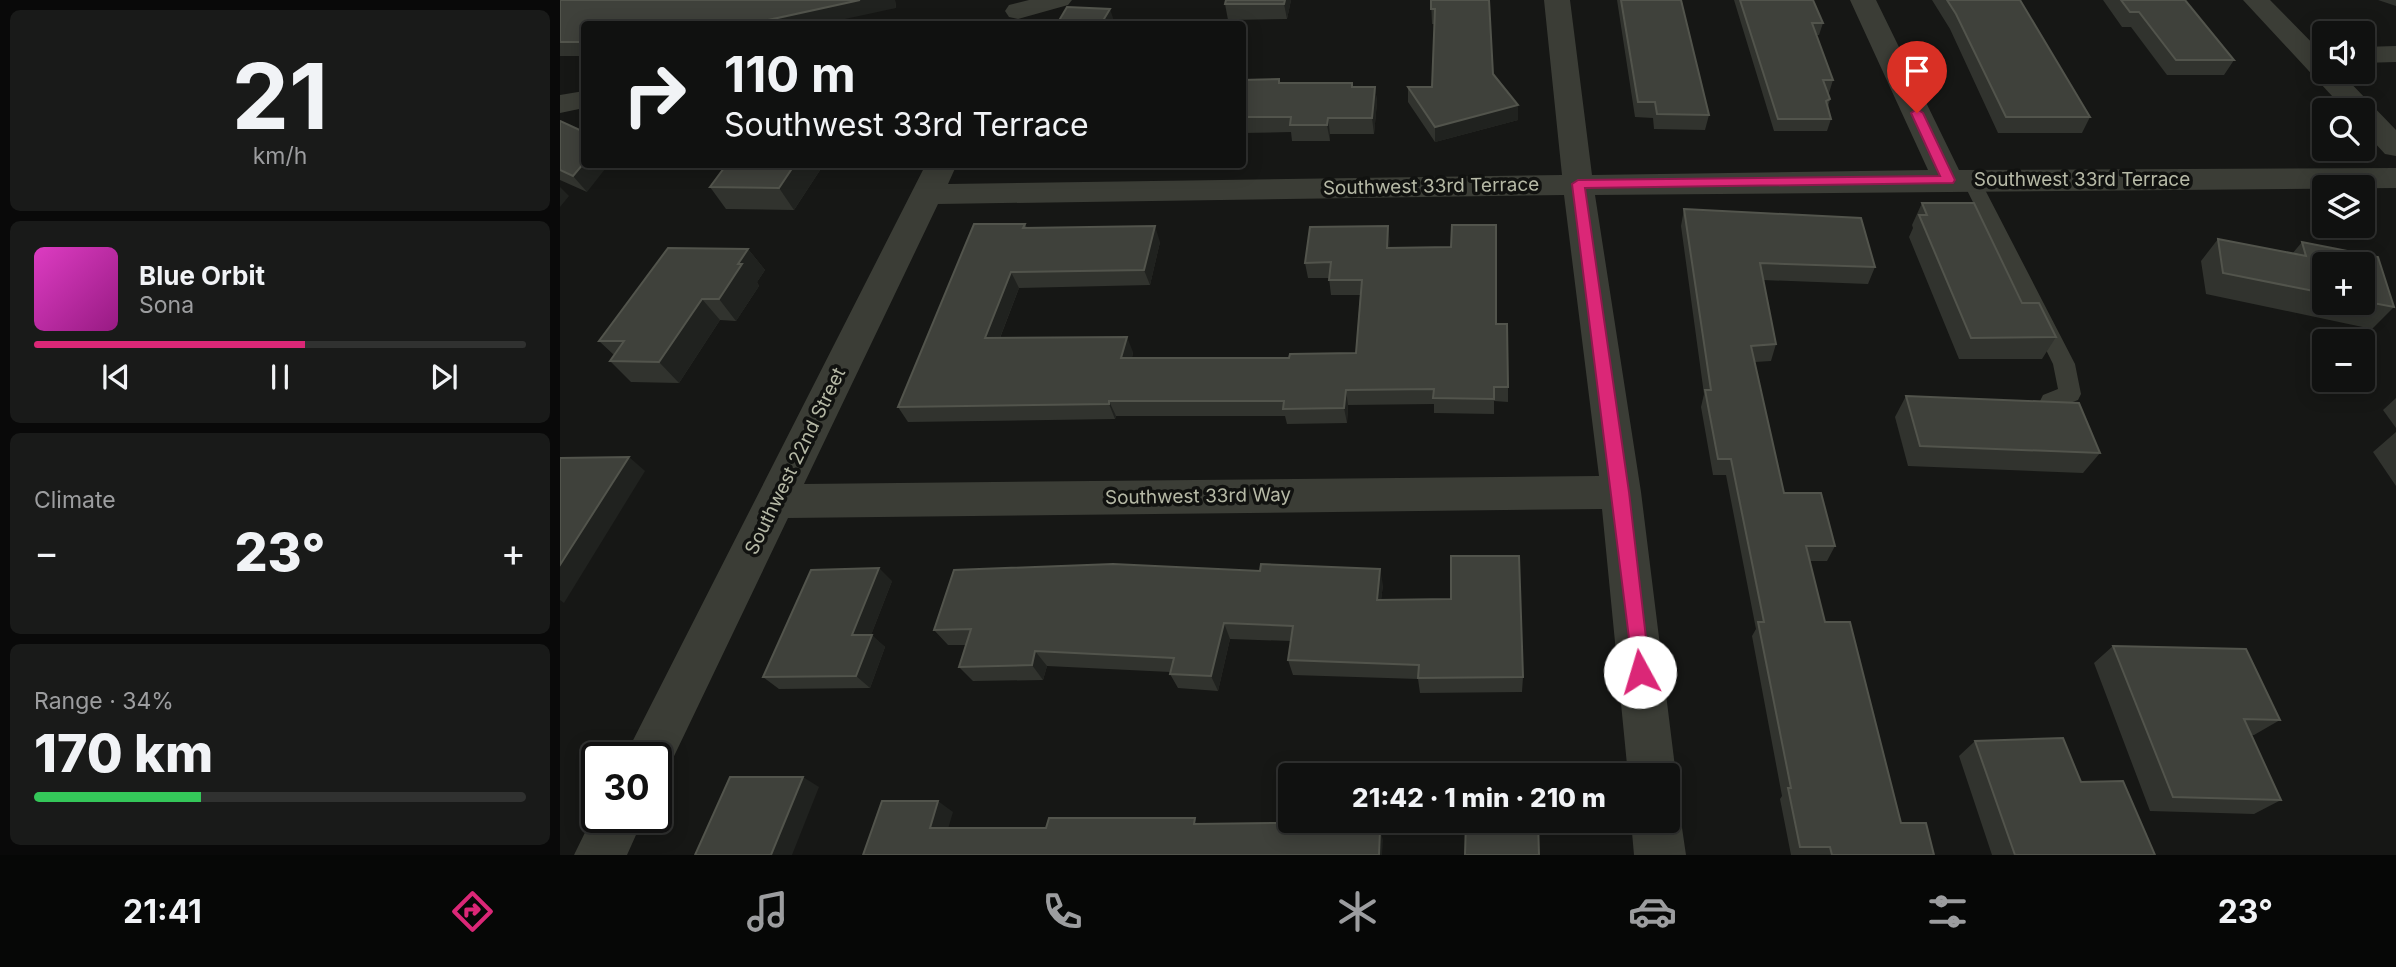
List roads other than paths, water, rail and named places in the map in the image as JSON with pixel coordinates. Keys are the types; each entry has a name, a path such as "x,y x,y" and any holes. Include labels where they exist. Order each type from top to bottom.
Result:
{"street":[{"path":"1017,12 1059,0"},
{"path":"1557,0 1578,184 1621,492 1651,763"},
{"path":"1863,0 1960,180"},
{"path":"2256,0 2312,54"},
{"path":"2375,55 2396,54"},
{"path":"2339,84 2351,98"},
{"path":"560,104 581,100"},
{"path":"2375,125 2396,148"},
{"name":"Southwest 33rd Terrace","path":"935,179 1578,184 2396,178"},
{"name":"Southwest 22nd Street","path":"656,742 935,179"},
{"name":"Southwest 33rd Way","path":"775,501 1621,492"},
{"path":"600,855 611,833"},
{"path":"1658,833 1660,855"}],"lane":[{"path":"1960,180 2064,364 2070,394 2051,401"}]}
